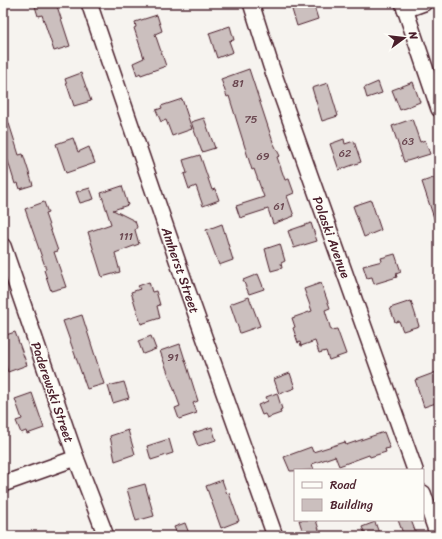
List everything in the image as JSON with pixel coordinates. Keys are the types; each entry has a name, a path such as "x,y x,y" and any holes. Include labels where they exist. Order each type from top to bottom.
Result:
{"street":[{"name":"Amherst Street","path":"90,3 190,296 275,536"},
{"name":"Polaski Avenue","path":"251,3 271,66 415,469"},
{"path":"424,3 404,6 439,109"},
{"name":"Paderewski Street","path":"3,246 76,458 106,536"},
{"path":"3,484 76,458"},
{"path":"424,497 438,536"}],"building":[{"path":"34,3 56,3 70,46 54,51 42,15 38,16"},
{"path":"290,3 313,3 318,19 297,26"},
{"path":"157,15 162,31 155,34 166,66 137,75 133,63 144,58 134,28 136,27 135,22"},
{"path":"230,26 234,40 229,41 233,52 217,58 209,33"},
{"path":"249,69 273,142 280,156 277,157 285,180 289,179 294,193 287,196 294,216 273,224 268,209 240,218 236,206 264,197 254,169 252,170 229,96 227,97 221,79"},
{"path":"81,73 91,101 74,106 65,79"},
{"path":"378,82 382,93 367,98 364,88"},
{"path":"413,82 420,102 400,110 392,90"},
{"path":"328,83 338,116 322,121 312,88"},
{"path":"182,99 192,129 172,136 166,120 161,122 156,110 162,108 161,106"},
{"path":"5,111 19,155 23,154 33,185 20,189 18,183 15,184 3,145 3,112"},
{"path":"204,118 215,148 202,152 191,122"},
{"path":"412,119 420,142 425,140 430,154 404,162 392,126"},
{"path":"73,138 78,152 89,147 95,163 66,173 56,144"},
{"path":"344,139 345,144 354,141 361,162 339,170 330,144"},
{"path":"200,155 212,190 215,189 219,200 203,206 196,186 189,189 184,174 187,173 183,160"},
{"path":"439,176 439,227 437,227 422,182"},
{"path":"122,186 128,205 113,210 135,221 137,227 135,230 139,244 115,253 120,272 102,277 88,232 111,224 101,193"},
{"path":"90,188 94,199 80,203 76,192"},
{"path":"371,200 381,230 364,237 353,206"},
{"path":"44,202 48,213 45,214 58,251 54,252 66,287 51,291 44,270 46,269 25,209"},
{"path":"311,223 317,241 294,248 288,231"},
{"path":"222,224 233,260 219,265 206,230"},
{"path":"280,244 285,261 281,263 282,268 271,271 265,249"},
{"path":"395,254 401,272 396,274 397,277 374,284 372,277 367,278 363,266 382,261 381,258"},
{"path":"258,274 264,289 249,294 243,280"},
{"path":"149,282 152,292 156,291 160,305 157,306 160,318 141,324 131,292 140,289 138,286"},
{"path":"321,283 330,308 325,310 331,330 337,329 346,354 329,360 326,351 319,353 315,341 301,346 300,342 298,343 293,328 295,327 292,318 312,311 304,289"},
{"path":"249,297 260,326 240,333 230,304"},
{"path":"411,301 419,326 403,331 399,321 395,322 390,308"},
{"path":"82,315 104,384 87,389 63,321"},
{"path":"15,332 27,365 8,372 3,358 3,336"},
{"path":"151,336 156,349 143,354 138,341"},
{"path":"180,344 198,401 193,403 197,413 179,419 175,408 180,406 160,351"},
{"path":"439,371 439,402 424,407 415,380"},
{"path":"290,373 295,388 279,394 274,379"},
{"path":"124,382 129,398 113,403 108,386"},
{"path":"32,393 44,428 27,434 26,431 21,433 16,421 22,419 15,399"},
{"path":"277,393 282,409 280,410 281,413 267,418 265,414 262,415 258,405 268,401 266,397"},
{"path":"212,427 216,440 198,446 193,433"},
{"path":"128,430 135,454 115,461 110,436"},
{"path":"384,432 390,448 385,449 386,452 370,457 369,455 339,466 335,456 312,464 314,469 294,469 294,471 290,471 284,457 311,447 313,452 345,442 346,445"},
{"path":"169,439 173,453 151,460 147,446"},
{"path":"222,480 227,494 229,493 239,521 221,528 206,486"},
{"path":"145,484 154,516 136,521 127,489"},
{"path":"299,521 316,521 321,536 304,536"},
{"path":"398,521 411,521 417,536 404,536"},
{"path":"375,522 380,536 366,536 362,527"},
{"path":"185,523 190,536 178,536 174,527"}]}
